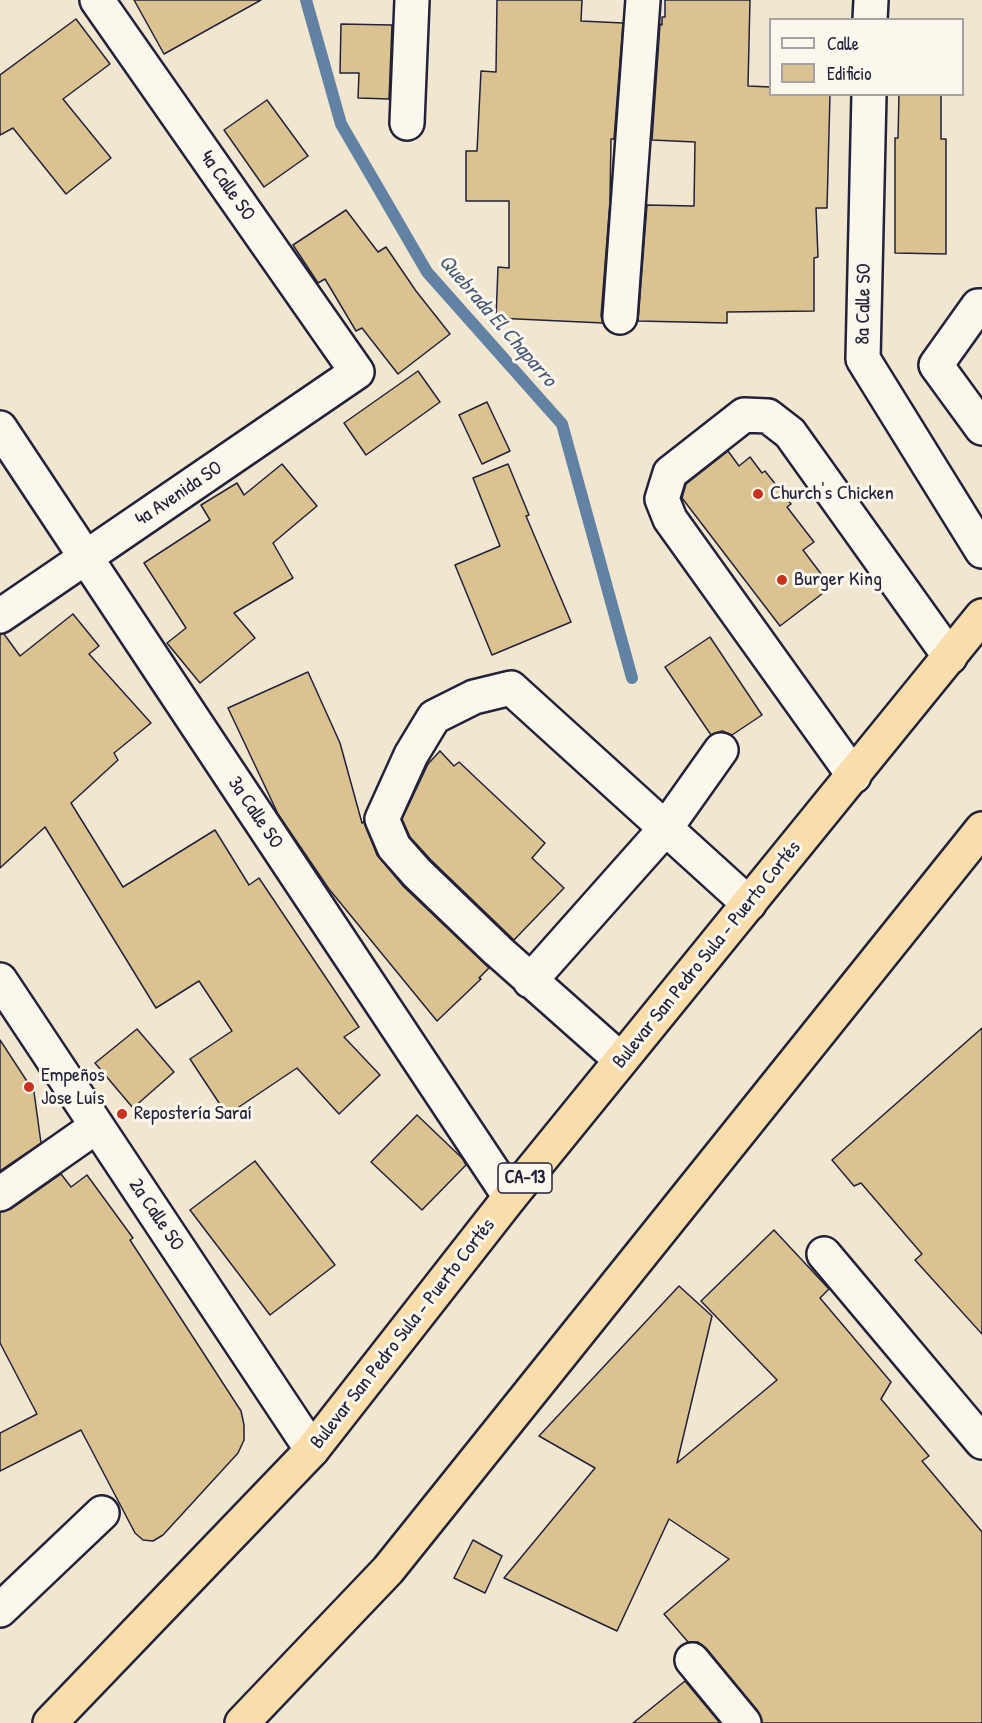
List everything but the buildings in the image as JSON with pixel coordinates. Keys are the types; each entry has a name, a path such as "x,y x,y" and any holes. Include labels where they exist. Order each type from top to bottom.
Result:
{"highway":[{"name":"Bulevar San Pedro Sula - Puerto Cortés","path":"50,1723 312,1450 510,1197 982,616"},
{"path":"242,1723 388,1570 982,829"}],"street":[{"name":"4a Calle SO","path":"97,0 357,372"},
{"path":"407,123 412,0"},
{"path":"620,317 643,0"},
{"path":"870,18 871,0"},
{"name":"8a Calle SO","path":"869,96 863,359 982,551"},
{"path":"982,306 978,306 936,365 982,428"},
{"name":"4a Avenida SO","path":"0,616 357,372"},
{"path":"854,776 670,519 662,499 670,473 744,415 768,416 790,433 950,657"},
{"name":"3a Calle SO","path":"0,428 510,1197"},
{"path":"621,1060 530,981 417,873 394,847 382,819 411,755 434,717 474,698 511,688 749,904"},
{"path":"530,981 665,829 721,750"},
{"name":"2a Calle SO","path":"0,980 312,1450"},
{"path":"0,1194 97,1126"},
{"path":"824,1254 982,1442"},
{"path":"0,1610 102,1513"},
{"path":"692,1660 744,1723"}],"waterway":[{"name":"Quebrada El Chaparro","path":"306,0 341,124 427,272 562,424 632,678"}],"place":[{"name":"Church's Chicken","path":"758,494"},
{"name":"Burger King","path":"782,580"},
{"name":"Empeños Jose Luis","path":"29,1087"},
{"name":"Repostería Saraí","path":"122,1114"}]}
